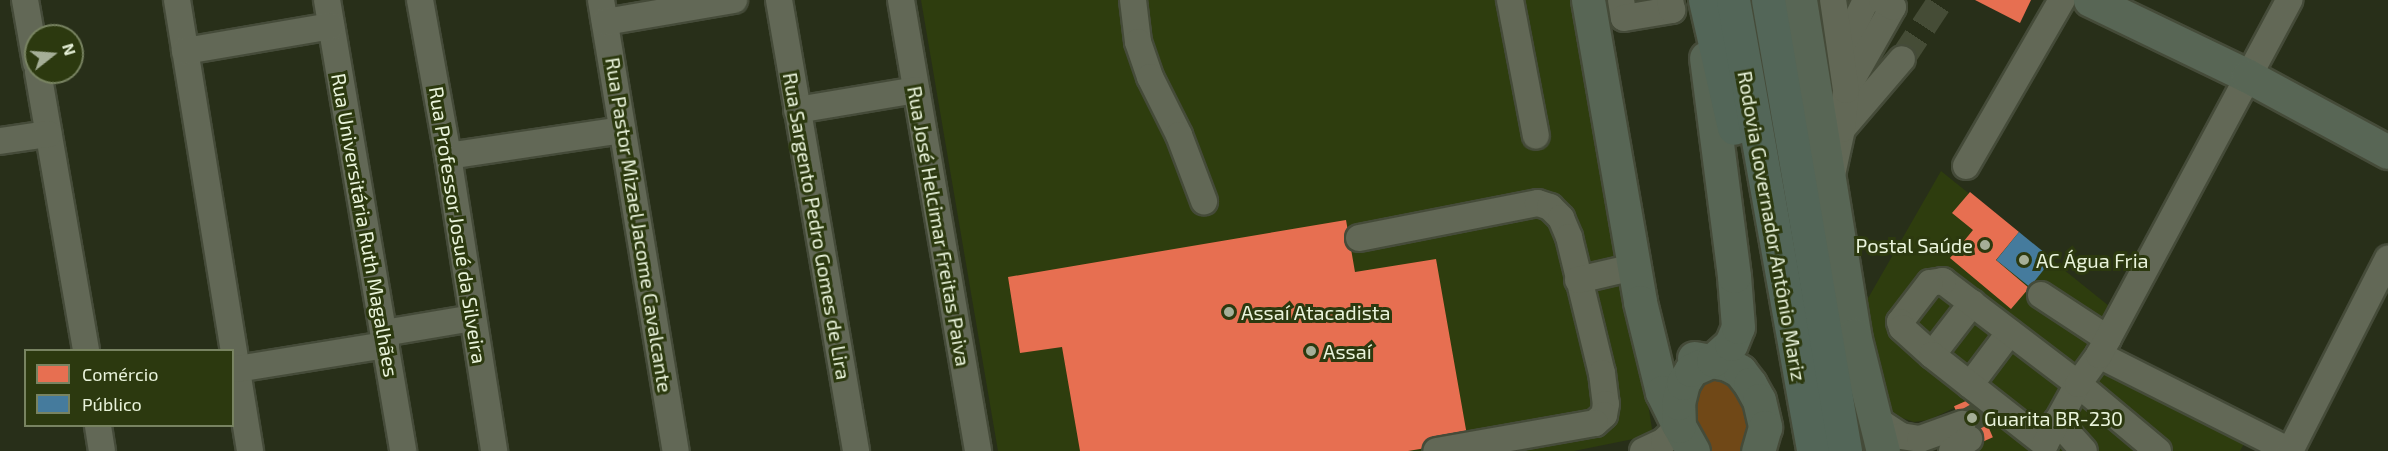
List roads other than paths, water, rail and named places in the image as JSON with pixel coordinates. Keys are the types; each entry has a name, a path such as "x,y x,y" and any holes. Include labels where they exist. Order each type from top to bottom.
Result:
{"highway":[{"path":"1705,0 1736,139 1782,285"},
{"name":"Rodovia Governador Antônio Mariz","path":"1733,0 1812,451"},
{"name":"Rodovia Governador Antônio Mariz","path":"1768,0 1845,451"},
{"path":"1788,0 1810,254"}],"main road":[{"path":"1588,0 1637,285 1662,392 1686,438"},
{"path":"1686,438 1678,403 1683,383 1691,370 1713,360 1731,344 1738,327 1734,276 1698,0"},
{"path":"1800,0 1854,334 1883,451"},
{"path":"2090,0 2248,76 2388,152"},
{"path":"1637,285 1664,344 1676,353 1689,358 1713,360 1740,371 1759,400 1765,428 1758,451"}],"street":[{"path":"25,0 29,24"},
{"path":"177,0 234,349"},
{"name":"Rua Universitária Ruth Magalhães","path":"327,0 403,451"},
{"name":"Rua Professor Josué da Silveira","path":"420,0 448,156 494,451"},
{"path":"603,11 734,0"},
{"name":"Rua Sargento Pedro Gomes de Lira","path":"779,0 856,451"},
{"name":"Rua José Helcimar Freitas Paiva","path":"901,0 978,451"},
{"path":"1133,0 1138,42 1150,77 1179,135 1204,201"},
{"path":"1510,0 1536,136"},
{"path":"1621,0 1624,18 1672,10 1670,0"},
{"path":"1830,184 1842,129 1846,90 1833,0"},
{"path":"1841,53 1866,0"},
{"path":"1846,90 1893,7 1882,0"},
{"path":"1966,165 2062,0"},
{"path":"1875,419 1901,436 1920,439 1974,430 2043,447 2078,384 2103,347 2289,0"},
{"name":"Rua Pastor Mizael Jacome Cavalcante","path":"603,11 676,451"},
{"path":"185,51 331,26"},
{"path":"1842,129 1902,58"},
{"path":"40,84 86,349"},
{"path":"797,110 916,90"},
{"path":"448,156 622,130"},
{"path":"0,141 48,134"},
{"path":"1359,238 1538,204 1550,207 1561,218 1569,237 1602,373 1606,404 1604,415 1595,423 1436,451"},
{"path":"2041,295 2103,347 2290,451 2388,259"},
{"path":"1970,385 1902,328 1900,322 1903,315 1933,280 1943,280 2078,384 2158,451"},
{"path":"1580,288 1637,285"},
{"path":"1932,355 1972,303"},
{"path":"237,369 385,339 473,318"},
{"path":"1974,430 1970,385 2010,332"},
{"path":"234,351 237,369 237,399 250,451"},
{"path":"2057,421 2084,451"},
{"path":"1643,451 1664,441 1686,438"}],"tunnel":[{"path":"1902,59 1941,0"},
{"path":"1962,424 1982,413"}],"place":[{"name":"Postal Saúde","path":"1985,245"},
{"name":"AC Água Fria","path":"2024,260"},
{"name":"Assaí Atacadista","path":"1229,312"},
{"name":"Assaí","path":"1311,351"},
{"name":"Guarita BR-230","path":"1972,418"}]}
